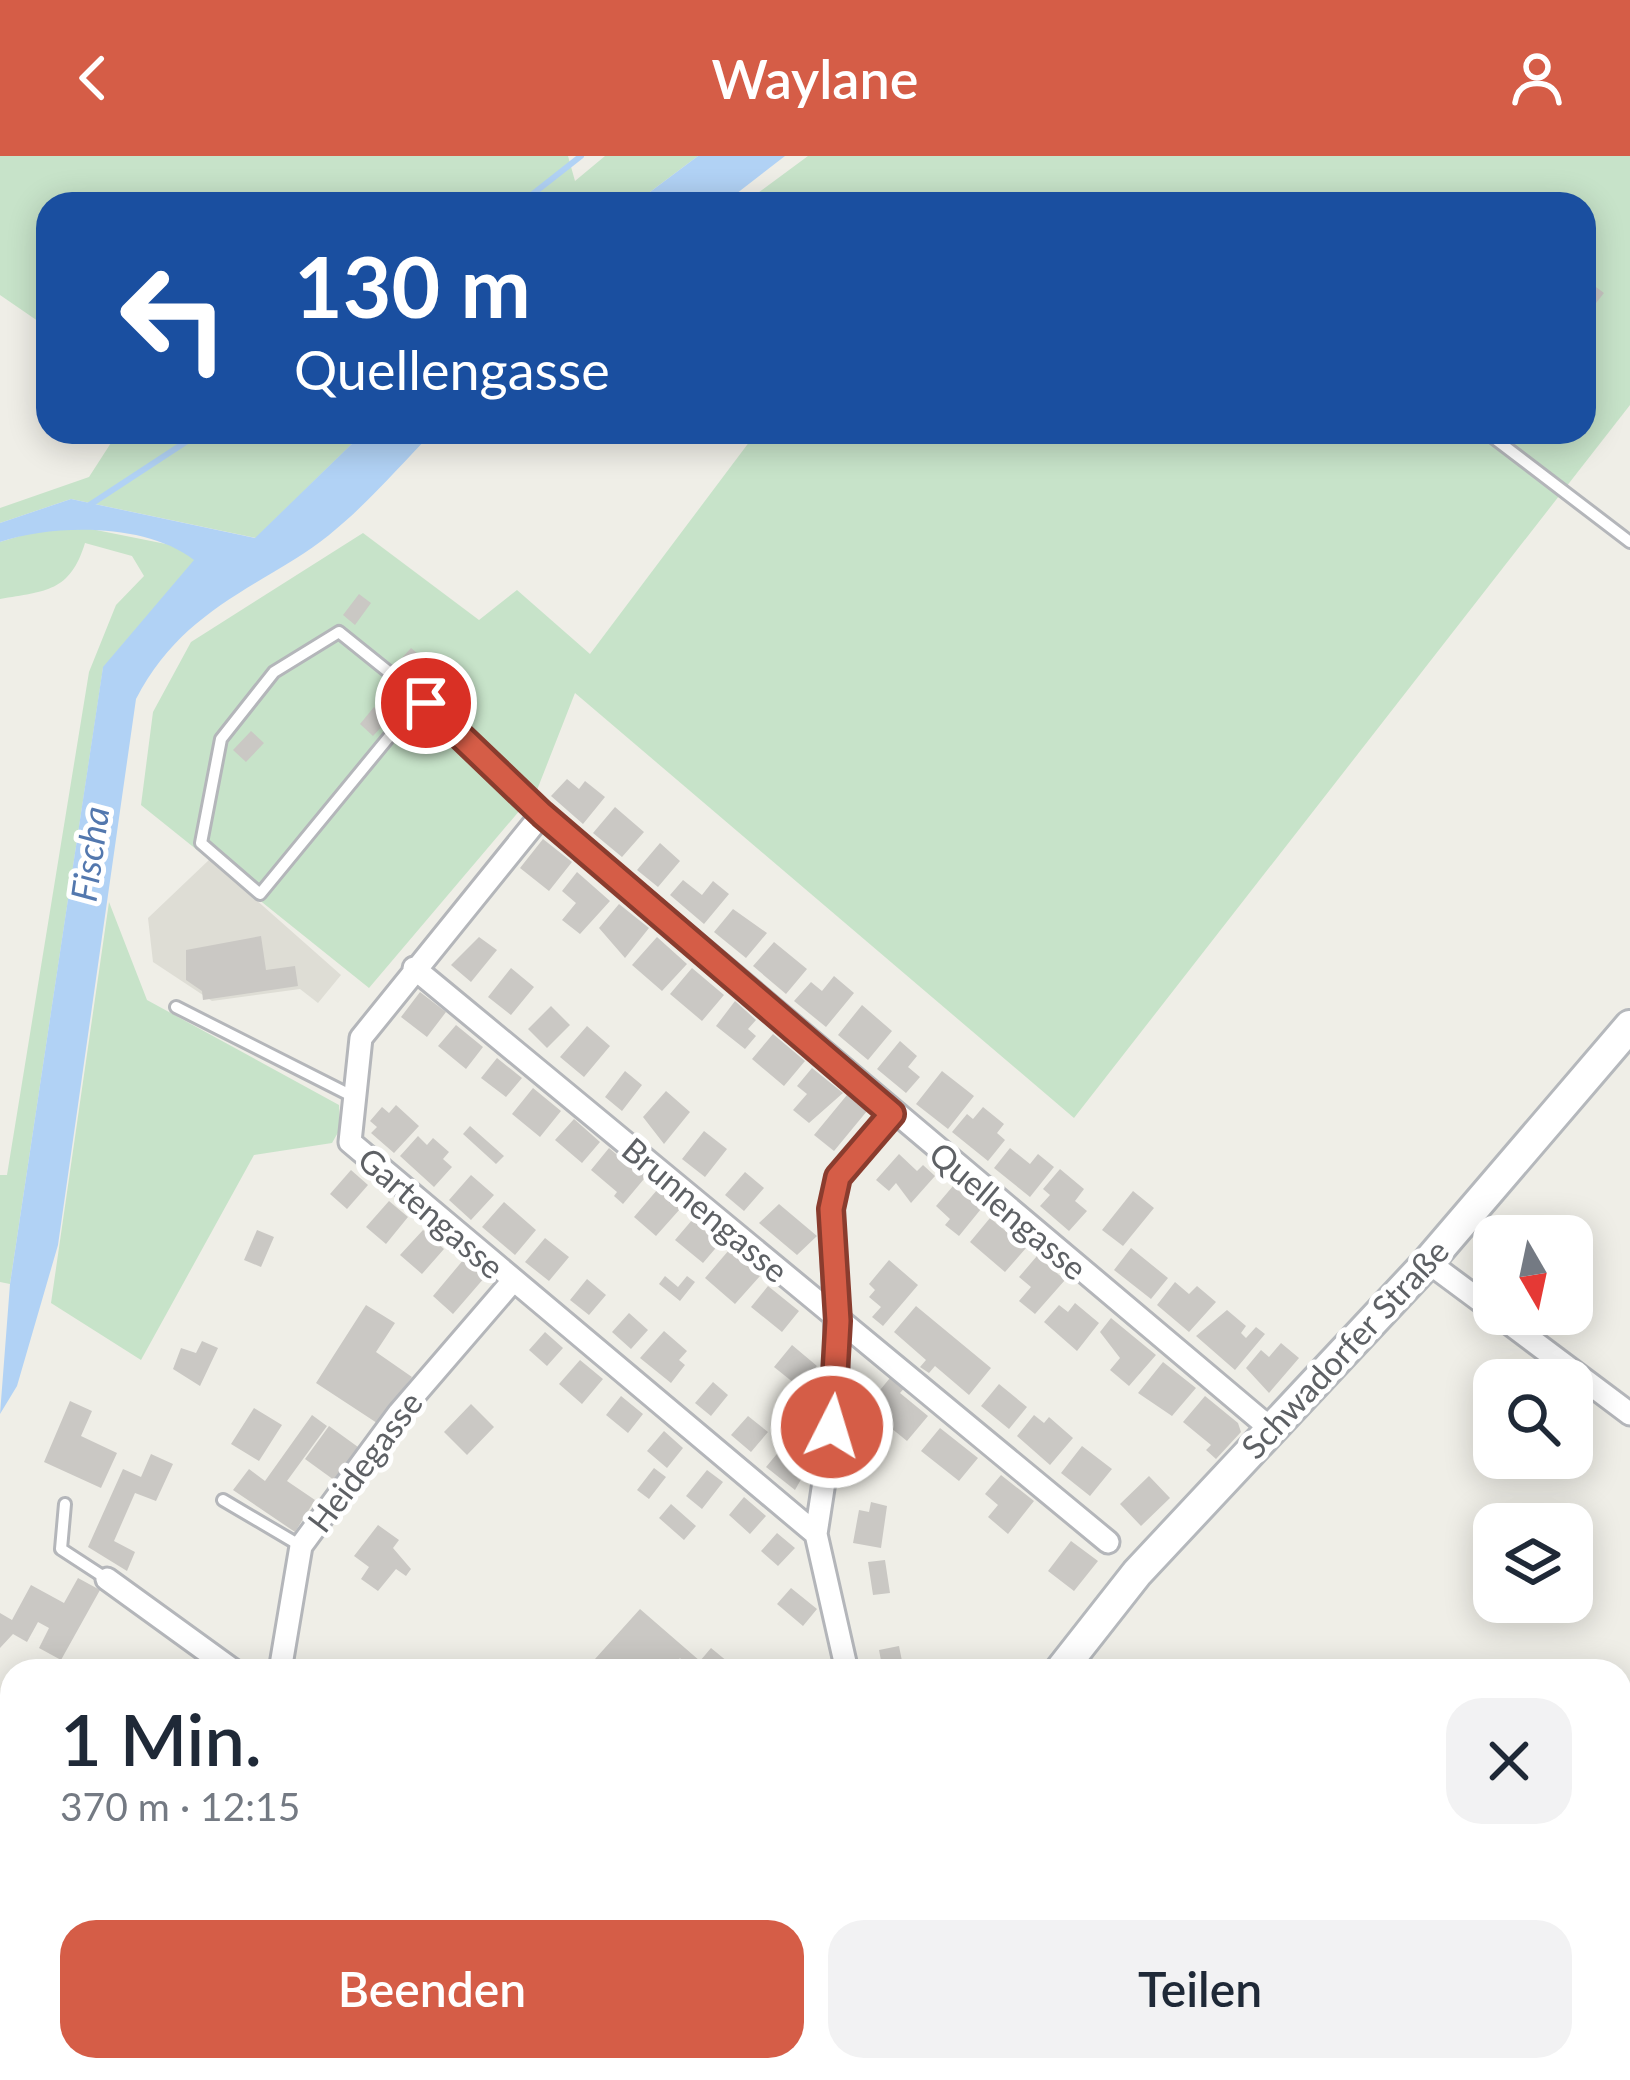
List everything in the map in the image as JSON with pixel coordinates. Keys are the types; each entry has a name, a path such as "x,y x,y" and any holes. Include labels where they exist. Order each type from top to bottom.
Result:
{"main road":[{"name":"Schwadorfer Straße","path":"1070,1659 1138,1573 1428,1262 1630,1026"}],"street":[{"name":"Gartengasse","path":"542,814 361,1038 350,1142 512,1283 816,1534"},
{"name":"Quellengasse","path":"542,814 1271,1430"},
{"name":"Brunnengasse","path":"414,968 1108,1542"},
{"path":"844,1659 816,1534 838,1391 831,1209 838,1177 892,1114"},
{"path":"1428,1262 1473,1296"},
{"name":"Heidegasse","path":"282,1659 301,1546 399,1413 512,1283"},
{"path":"1525,1335 1630,1414"},
{"path":"107,1579 217,1659"}],"lane":[{"path":"1501,444 1630,542"},
{"name":"Quellengasse","path":"424,700 260,894 200,843 221,740 274,672 339,632 424,700 542,814"},
{"path":"176,1007 354,1097"},
{"path":"223,1500 301,1546"},
{"path":"65,1504 61,1549 107,1579"}],"shaded area":[{"path":"210,859 341,975 318,1003 300,989 212,1001 153,962 148,918"}],"green space":[{"path":"0,156 568,156 575,181 605,156 698,156 650,192 36,192 36,320 0,295"},
{"path":"808,156 1630,156 1630,405 1074,1118 575,693 537,790 369,988 141,805 153,712 191,642 363,533 479,620 517,590 590,654 748,444 1596,444 1596,192 759,192"},
{"path":"110,444 352,444 256,538 71,499 0,523 0,508 89,477"},
{"path":"81,527 176,546 195,560 103,668 10,1284 0,1282 0,1175 7,1175 89,672 116,605 144,576 132,556 85,543 64,580 43,591 0,599 0,542 33,532"},
{"path":"109,902 147,1000 339,1105 340,1129 332,1143 254,1155 141,1360 51,1303"}],"water":[{"path":"698,156 785,156 738,192 650,192"},
{"name":"Fischa","path":"352,444 422,444 333,532 185,633 136,699 58,1245 17,1386 0,1414 10,1284 103,667 194,560 151,539 100,530 47,532 0,542 0,523 71,499 255,538"}],"building":[{"path":"359,594 371,603 355,625 343,615"},
{"path":"411,648 435,668 425,680 400,660"},
{"path":"374,707 388,720 373,736 360,724"},
{"path":"251,731 264,743 246,762 233,750"},
{"path":"567,779 579,789 585,781 605,797 583,824 551,796"},
{"path":"615,807 644,832 622,857 593,833"},
{"path":"543,839 572,862 549,891 520,868"},
{"path":"660,843 680,861 658,887 637,870"},
{"path":"577,872 610,901 580,934 562,920 576,903 562,891"},
{"path":"683,880 702,895 713,881 729,894 704,924 670,895"},
{"path":"619,904 649,928 625,958 599,928"},
{"path":"733,909 767,933 746,958 714,932"},
{"path":"261,936 266,970 295,966 298,986 203,1000 202,991 186,980 186,950"},
{"path":"479,937 497,950 471,982 451,965"},
{"path":"657,937 687,964 662,991 632,965"},
{"path":"774,942 807,969 786,994 753,966"},
{"path":"511,968 534,987 511,1015 488,997"},
{"path":"692,968 724,995 702,1021 670,994"},
{"path":"834,976 854,993 826,1027 794,1001 811,982 822,991"},
{"path":"420,992 446,1012 427,1037 401,1017"},
{"path":"735,1001 756,1020 748,1029 756,1036 745,1049 716,1026"},
{"path":"862,1005 892,1031 868,1060 838,1035"},
{"path":"551,1006 570,1025 547,1048 528,1029"},
{"path":"456,1025 483,1047 466,1069 438,1046"},
{"path":"587,1026 610,1046 584,1077 560,1057"},
{"path":"773,1034 805,1061 784,1086 752,1059"},
{"path":"900,1041 917,1056 908,1067 920,1077 906,1093 877,1069"},
{"path":"497,1058 522,1078 506,1097 481,1078"},
{"path":"812,1068 843,1093 809,1123 793,1110 807,1094 797,1086"},
{"path":"625,1071 642,1085 622,1111 605,1097"},
{"path":"942,1071 974,1096 948,1129 916,1104"},
{"path":"533,1088 561,1111 540,1137 512,1114"},
{"path":"666,1091 690,1112 664,1144 643,1117"},
{"path":"847,1095 867,1111 834,1151 814,1135"},
{"path":"396,1105 419,1126 394,1153 371,1133 377,1127 370,1121 382,1107 389,1113"},
{"path":"983,1107 1004,1124 997,1133 1005,1140 988,1161 952,1132 967,1114 973,1119"},
{"path":"574,1119 600,1142 582,1163 555,1140"},
{"path":"470,1126 504,1156 496,1164 463,1134"},
{"path":"704,1131 727,1149 705,1177 682,1159"},
{"path":"418,1136 427,1145 433,1138 449,1152 443,1159 452,1167 434,1187 400,1156"},
{"path":"609,1148 636,1171 640,1165 649,1173 623,1204 614,1196 617,1192 591,1170"},
{"path":"1010,1148 1030,1164 1038,1154 1054,1167 1030,1197 994,1168"},
{"path":"899,1154 917,1171 923,1165 935,1176 911,1203 896,1183 889,1191 876,1180"},
{"path":"1060,1169 1084,1189 1075,1201 1087,1211 1069,1231 1040,1206 1050,1195 1043,1189"},
{"path":"351,1170 368,1185 347,1209 330,1194"},
{"path":"745,1172 764,1188 744,1211 725,1195"},
{"path":"471,1175 494,1195 471,1220 449,1200"},
{"path":"953,1186 981,1209 959,1236 945,1225 950,1219 936,1206"},
{"path":"657,1190 680,1209 656,1236 634,1217"},
{"path":"1133,1191 1154,1208 1123,1246 1102,1230"},
{"path":"389,1201 408,1217 386,1244 366,1227"},
{"path":"504,1202 536,1230 515,1255 482,1227"},
{"path":"779,1204 817,1236 797,1255 759,1223"},
{"path":"990,1218 1026,1248 1005,1272 970,1242"},
{"path":"692,1220 720,1243 703,1263 675,1240"},
{"path":"257,1230 274,1237 261,1267 244,1260"},
{"path":"423,1230 444,1249 422,1274 400,1255"},
{"path":"545,1238 569,1257 549,1281 525,1262"},
{"path":"1131,1248 1168,1278 1151,1299 1114,1270"},
{"path":"729,1250 760,1276 735,1304 705,1278"},
{"path":"1037,1256 1065,1280 1035,1314 1019,1301 1031,1287 1019,1277"},
{"path":"464,1259 485,1277 453,1314 433,1296"},
{"path":"889,1260 918,1285 883,1326 872,1317 881,1307 869,1297 875,1290 869,1284"},
{"path":"665,1276 678,1287 687,1276 695,1282 680,1301 659,1284"},
{"path":"587,1279 606,1295 589,1315 570,1300"},
{"path":"1175,1282 1189,1294 1197,1286 1216,1302 1189,1332 1157,1305"},
{"path":"768,1286 799,1311 782,1332 751,1307"},
{"path":"1075,1303 1099,1323 1077,1351 1044,1322 1059,1305 1068,1312"},
{"path":"366,1305 395,1323 376,1352 412,1377 377,1423 316,1383"},
{"path":"916,1306 991,1368 969,1395 935,1366 929,1373 920,1367 926,1360 894,1332"},
{"path":"1227,1310 1246,1326 1241,1333 1246,1338 1256,1327 1265,1334 1235,1370 1196,1336"},
{"path":"629,1313 648,1330 631,1349 612,1332"},
{"path":"1111,1318 1156,1355 1129,1386 1110,1370 1120,1358 1100,1332"},
{"path":"664,1331 687,1351 679,1360 685,1365 671,1383 640,1358"},
{"path":"545,1332 563,1348 547,1366 529,1350"},
{"path":"202,1341 218,1348 200,1386 173,1369 181,1348 196,1353"},
{"path":"1281,1343 1299,1358 1269,1393 1246,1368 1261,1350 1269,1357"},
{"path":"792,1345 817,1366 799,1387 774,1367"},
{"path":"580,1360 603,1379 582,1404 559,1384"},
{"path":"1163,1362 1196,1388 1172,1416 1138,1393"},
{"path":"894,1373 907,1385 900,1393 928,1416 907,1441 875,1415 880,1409 871,1401"},
{"path":"713,1382 728,1395 711,1416 695,1403"},
{"path":"999,1384 1027,1407 1009,1429 981,1406"},
{"path":"621,1396 643,1414 628,1433 606,1415"},
{"path":"1205,1396 1238,1423 1241,1432 1216,1459 1206,1450 1211,1445 1183,1422"},
{"path":"70,1401 92,1411 81,1436 117,1453 101,1488 44,1462"},
{"path":"471,1404 494,1427 467,1455 444,1432"},
{"path":"254,1408 282,1425 259,1461 231,1444"},
{"path":"312,1415 327,1426 287,1481 315,1500 295,1532 233,1490 249,1469 265,1481"},
{"path":"1034,1415 1044,1423 1049,1417 1073,1438 1050,1465 1017,1436"},
{"path":"748,1416 768,1432 751,1452 731,1435"},
{"path":"329,1426 358,1447 334,1480 305,1459"},
{"path":"940,1428 978,1458 959,1481 921,1451"},
{"path":"664,1431 683,1448 667,1468 647,1451"},
{"path":"1082,1446 1112,1469 1090,1496 1061,1473"},
{"path":"795,1447 812,1460 795,1490 766,1467 781,1449 788,1455"},
{"path":"151,1454 173,1464 156,1501 135,1493 114,1541 135,1552 127,1571 88,1547 123,1469 141,1477"},
{"path":"654,1468 666,1477 649,1499 637,1490"},
{"path":"707,1470 723,1482 702,1509 686,1496"},
{"path":"1001,1475 1034,1501 1008,1534 988,1517 998,1505 985,1494"},
{"path":"1149,1476 1170,1498 1141,1526 1120,1504"},
{"path":"744,1497 766,1516 750,1534 729,1515"},
{"path":"871,1502 887,1506 881,1548 853,1543 859,1510 869,1512"},
{"path":"671,1504 696,1526 684,1540 659,1518"},
{"path":"378,1525 399,1540 393,1548 411,1569 406,1576 396,1569 378,1591 361,1579 369,1567 354,1556"},
{"path":"777,1533 795,1548 778,1566 761,1551"},
{"path":"1071,1541 1098,1561 1074,1591 1048,1571"},
{"path":"885,1560 890,1593 873,1595 868,1562"},
{"path":"78,1578 100,1590 62,1659 39,1648 49,1628 38,1622 27,1642 13,1634 0,1648 0,1613 12,1620 31,1585 64,1603"},
{"path":"791,1588 817,1609 803,1626 777,1604"},
{"path":"640,1609 698,1659 680,1658 595,1659"},
{"path":"899,1646 902,1659 881,1659 879,1650"},
{"path":"711,1648 724,1659 702,1659"}],"waterway":[{"path":"535,192 581,156"},
{"path":"88,506 183,444"}],"route":[{"path":"426,703 542,814 892,1114 838,1177 831,1209 838,1321 838,1391 832,1427"}]}
